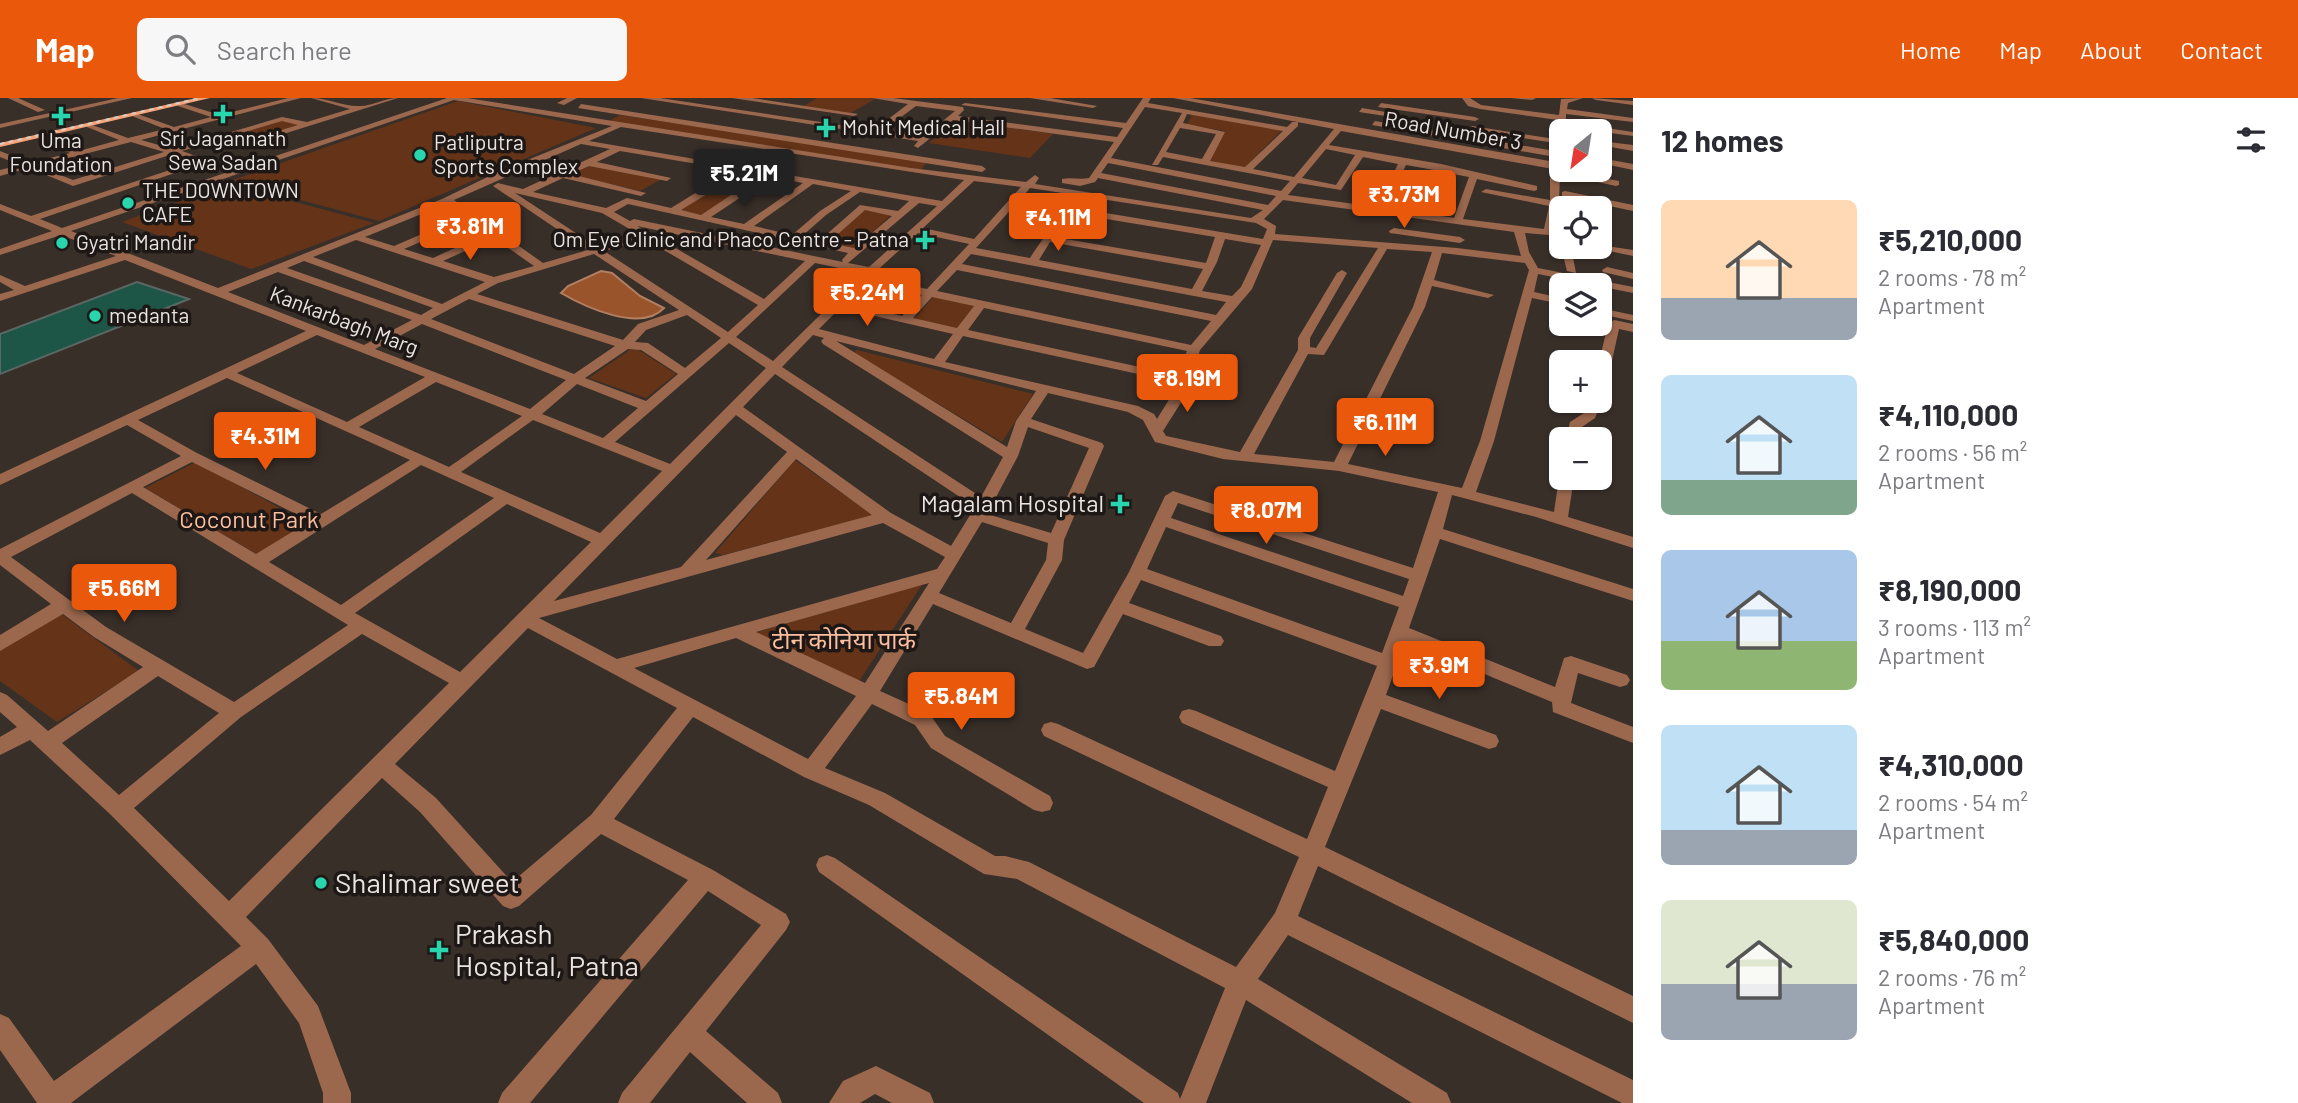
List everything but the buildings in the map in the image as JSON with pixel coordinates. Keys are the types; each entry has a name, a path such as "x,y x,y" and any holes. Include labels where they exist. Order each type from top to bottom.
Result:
{"main road":[{"path":"0,143 187,100 206,98"},
{"path":"39,134 90,125 187,100"}],"street":[{"path":"0,100 12,98 41,110"},
{"path":"0,119 92,98"},
{"path":"0,126 128,98"},
{"path":"0,173 218,117 250,106 297,98"},
{"path":"315,98 360,109"},
{"path":"242,145 394,98"},
{"path":"0,252 453,98 973,182"},
{"path":"561,103 573,98"},
{"path":"645,98 925,140"},
{"path":"704,106 720,98"},
{"path":"736,98 768,100 800,107 915,103 1014,108 1128,126"},
{"path":"800,107 815,98"},
{"path":"907,157 973,98"},
{"path":"1034,98 1095,102"},
{"name":"Road Number 3","path":"1177,98 1492,156 1549,174"},
{"path":"1219,105 1229,98"},
{"path":"1466,98 1473,105"},
{"path":"1515,98 1532,98"},
{"path":"1562,119 1565,100 1579,98"},
{"path":"187,100 218,117"},
{"path":"1259,220 1339,127 1350,124 1372,100 1475,119"},
{"path":"1086,183 1096,174 1145,101 1186,112 1289,130"},
{"path":"229,918 866,275 944,204 993,170 549,102"},
{"path":"1081,120 1095,102"},
{"path":"1595,102 1633,103"},
{"path":"1595,102 1633,111"},
{"path":"876,132 915,103"},
{"path":"1259,112 1269,103"},
{"path":"598,109 611,104"},
{"path":"1455,104 1473,105 1549,125"},
{"path":"838,127 868,105"},
{"path":"250,106 282,119 309,125"},
{"path":"1362,110 1549,127"},
{"path":"598,122 618,112"},
{"path":"1151,168 1162,155 1186,112"},
{"path":"135,114 173,129"},
{"path":"337,117 375,125"},
{"path":"951,117 1119,140"},
{"path":"1486,117 1511,121"},
{"path":"0,119 77,153"},
{"path":"73,183 282,119"},
{"path":"1247,170 1300,119"},
{"path":"1354,119 1549,151"},
{"path":"1612,122 1633,120"},
{"path":"780,138 807,122"},
{"path":"30,219 206,161 129,140 90,125"},
{"path":"218,292 280,269 620,125"},
{"path":"1179,125 1221,132 1205,162"},
{"path":"1612,127 1633,127"},
{"path":"795,129 916,148"},
{"path":"609,130 675,141 684,135"},
{"path":"1612,132 1633,134"},
{"path":"216,138 255,149"},
{"path":"581,142 944,204"},
{"path":"1612,142 1633,145"},
{"path":"1325,143 1361,153 1469,172 1475,176 1549,177"},
{"path":"1325,143 1396,152 1399,155 1398,160 1403,165 1379,212"},
{"path":"1492,156 1498,144"},
{"path":"1429,165 1439,147"},
{"path":"55,177 163,148"},
{"path":"525,192 618,149"},
{"path":"656,155 668,150 725,160 716,165"},
{"path":"268,153 280,157"},
{"path":"1162,155 1338,188 1361,153"},
{"path":"0,154 105,194"},
{"path":"1106,160 1379,212 1533,232 1548,232 1549,226"},
{"path":"607,212 695,162"},
{"path":"201,163 236,172"},
{"path":"587,163 667,178"},
{"path":"1612,163 1633,166"},
{"path":"949,176 959,165"},
{"path":"881,166 875,173 973,182 1086,183 1209,204 1218,198"},
{"path":"1417,216 1430,184 1441,167"},
{"path":"673,211 740,170"},
{"path":"781,176 799,171 931,191"},
{"path":"1014,173 1033,181 1243,220 1259,220 1270,225 1269,240 1246,289 1194,349 1180,393 1155,433"},
{"path":"703,218 769,174"},
{"path":"1096,174 1270,208"},
{"path":"562,175 641,193"},
{"path":"1457,222 1475,176"},
{"path":"905,320 1033,181"},
{"path":"484,182 607,212 765,304"},
{"path":"747,228 810,182"},
{"path":"1569,182 1633,208"},
{"path":"1579,182 1622,192"},
{"path":"498,186 776,367 980,510 1056,540"},
{"path":"794,238 858,190"},
{"path":"1486,192 1549,203"},
{"path":"446,200 544,268"},
{"path":"842,265 916,200"},
{"path":"627,201 856,252"},
{"path":"1016,201 1219,240"},
{"path":"840,202 899,214"},
{"name":"Kankarbagh Marg","path":"0,207 673,470"},
{"path":"821,244 863,207"},
{"path":"1612,214 1633,218"},
{"path":"394,250 470,217"},
{"path":"620,219 842,265 866,275 929,293 1194,349"},
{"path":"1033,262 1063,222 1073,219 1219,240 1384,246 1498,256 1633,290"},
{"path":"916,230 1033,262 1234,300"},
{"path":"1192,1103 1240,983 1284,921 1375,699 1434,532 1487,441 1528,294 1533,266 1524,252 1519,230"},
{"path":"1394,231 1492,245 1498,256"},
{"path":"433,262 494,234"},
{"path":"364,350 494,281 647,235"},
{"path":"355,237 494,281"},
{"path":"1049,239 1209,267"},
{"path":"1196,292 1219,240"},
{"path":"1304,350 1320,352 1384,246"},
{"path":"1339,467 1429,282 1438,250"},
{"path":"1612,250 1633,253"},
{"path":"0,298 126,256"},
{"path":"305,258 443,308"},
{"path":"605,443 728,338 813,259"},
{"path":"1569,259 1572,271"},
{"path":"953,267 1218,319"},
{"path":"280,269 421,319 649,407"},
{"path":"1607,270 1633,275"},
{"path":"1245,457 1304,350 1304,338 1342,273"},
{"path":"0,278 24,290"},
{"path":"1429,282 1488,295"},
{"path":"1528,294 1549,298"},
{"path":"468,295 625,345 644,346 686,374"},
{"path":"837,304 1182,380"},
{"path":"937,364 981,304"},
{"path":"450,473 625,345 642,327 688,311"},
{"path":"1612,314 1633,319"},
{"path":"1608,350 1614,324 1633,328"},
{"path":"0,480 316,331"},
{"path":"811,331 937,364 1133,409 1149,417 1160,439 1245,457 1339,467 1457,491 1633,543"},
{"path":"811,331 1011,456"},
{"path":"226,373 604,541"},
{"path":"348,427 435,377"},
{"path":"811,771 868,694 929,596 1011,456 1023,421 1044,389"},
{"path":"735,408 885,517 952,554"},
{"path":"1575,427 1591,413"},
{"path":"128,420 322,522"},
{"path":"1015,631 1054,560 1056,540 1097,446 1023,421"},
{"path":"687,571 795,452"},
{"path":"192,456 0,556 100,632 234,712"},
{"path":"256,562 421,460"},
{"path":"132,487 361,625 463,682"},
{"path":"1560,520 1565,490"},
{"path":"929,596 1087,662 1137,572 1173,496 1419,576"},
{"path":"342,613 506,497"},
{"path":"530,616 885,517"},
{"path":"1161,520 1409,604"},
{"path":"1434,532 1633,594"},
{"path":"1137,572 1388,663"},
{"path":"616,666 942,573"},
{"path":"0,644 64,605"},
{"path":"1117,605 1215,641"},
{"path":"530,616 616,666 811,771 877,799 992,867 1021,869 1240,983 1437,1103"},
{"path":"119,808 234,712 361,625"},
{"path":"737,631 928,723 934,739 938,742 1042,803"},
{"path":"1399,631 1562,698"},
{"path":"1620,681 1571,663 1560,707 1633,735"},
{"path":"0,747 40,735 158,667"},
{"path":"1375,699 1489,741"},
{"path":"0,700 119,808 259,947 309,1015 337,1093 337,1103"},
{"path":"381,765 428,805 511,898 598,822 690,706"},
{"path":"1189,717 1340,783"},
{"path":"1051,730 1312,852 1633,1010"},
{"path":"598,822 705,877 778,922 632,1103"},
{"path":"827,865 1168,1103"},
{"path":"512,1103 705,877"},
{"path":"1284,921 1633,1094"},
{"path":"0,1027 46,1100 259,947"},
{"path":"688,1033 768,1103"},
{"path":"843,1103 848,1094 863,1084 876,1080 920,1103"}],"green space":[{"path":"817,98 875,99 851,113 804,106"},
{"name":"Patliputra Sports Complex","path":"458,101 596,128 379,221 230,181"},
{"path":"1192,114 1282,130 1244,168 1208,162 1225,131 1187,125"},
{"path":"620,115 928,161 918,173 607,122"},
{"path":"282,120 305,125 243,143 222,138"},
{"path":"955,120 1053,134 1030,158 929,143"},
{"path":"587,164 662,179 640,191 568,174"},
{"path":"740,172 763,175 701,215 678,210"},
{"path":"228,184 374,223 251,269 122,222"},
{"path":"864,209 891,215 853,249 829,243"},
{"path":"933,297 975,305 957,328 914,319"},
{"path":"637,349 676,374 646,398 589,378 630,350"},
{"path":"857,350 1033,394 1002,442 853,353"},
{"path":"795,460 873,515 723,555 715,553"},
{"name":"Coconut Park","path":"196,462 309,524 258,555 145,488"},
{"name":"टीन कोनिया पार्क","path":"920,581 923,583 856,686 752,634"},
{"path":"60,613 139,671 57,722 0,681 0,648"}],"shaded area":[{"path":"601,271 612,273 640,296 664,308 654,315 628,318 584,305 561,293 568,286"}],"railway":[{"path":"0,144 201,98"}],"place":[{"name":"Sri Jagannath Sewa Sadan","path":"223,114"},
{"name":"Uma Foundation","path":"61,116"},
{"name":"Mohit Medical Hall","path":"826,128"},
{"name":"Patliputra Sports Complex","path":"420,155"},
{"name":"THE DOWNTOWN CAFE","path":"128,203"},
{"name":"Om Eye Clinic and Phaco Centre - Patna","path":"925,240"},
{"name":"Gyatri Mandir","path":"62,243"},
{"name":"medanta","path":"95,316"},
{"name":"Magalam Hospital","path":"1120,504"},
{"name":"Shalimar sweet","path":"321,883"},
{"name":"Prakash Hospital, Patna","path":"439,950"}]}
